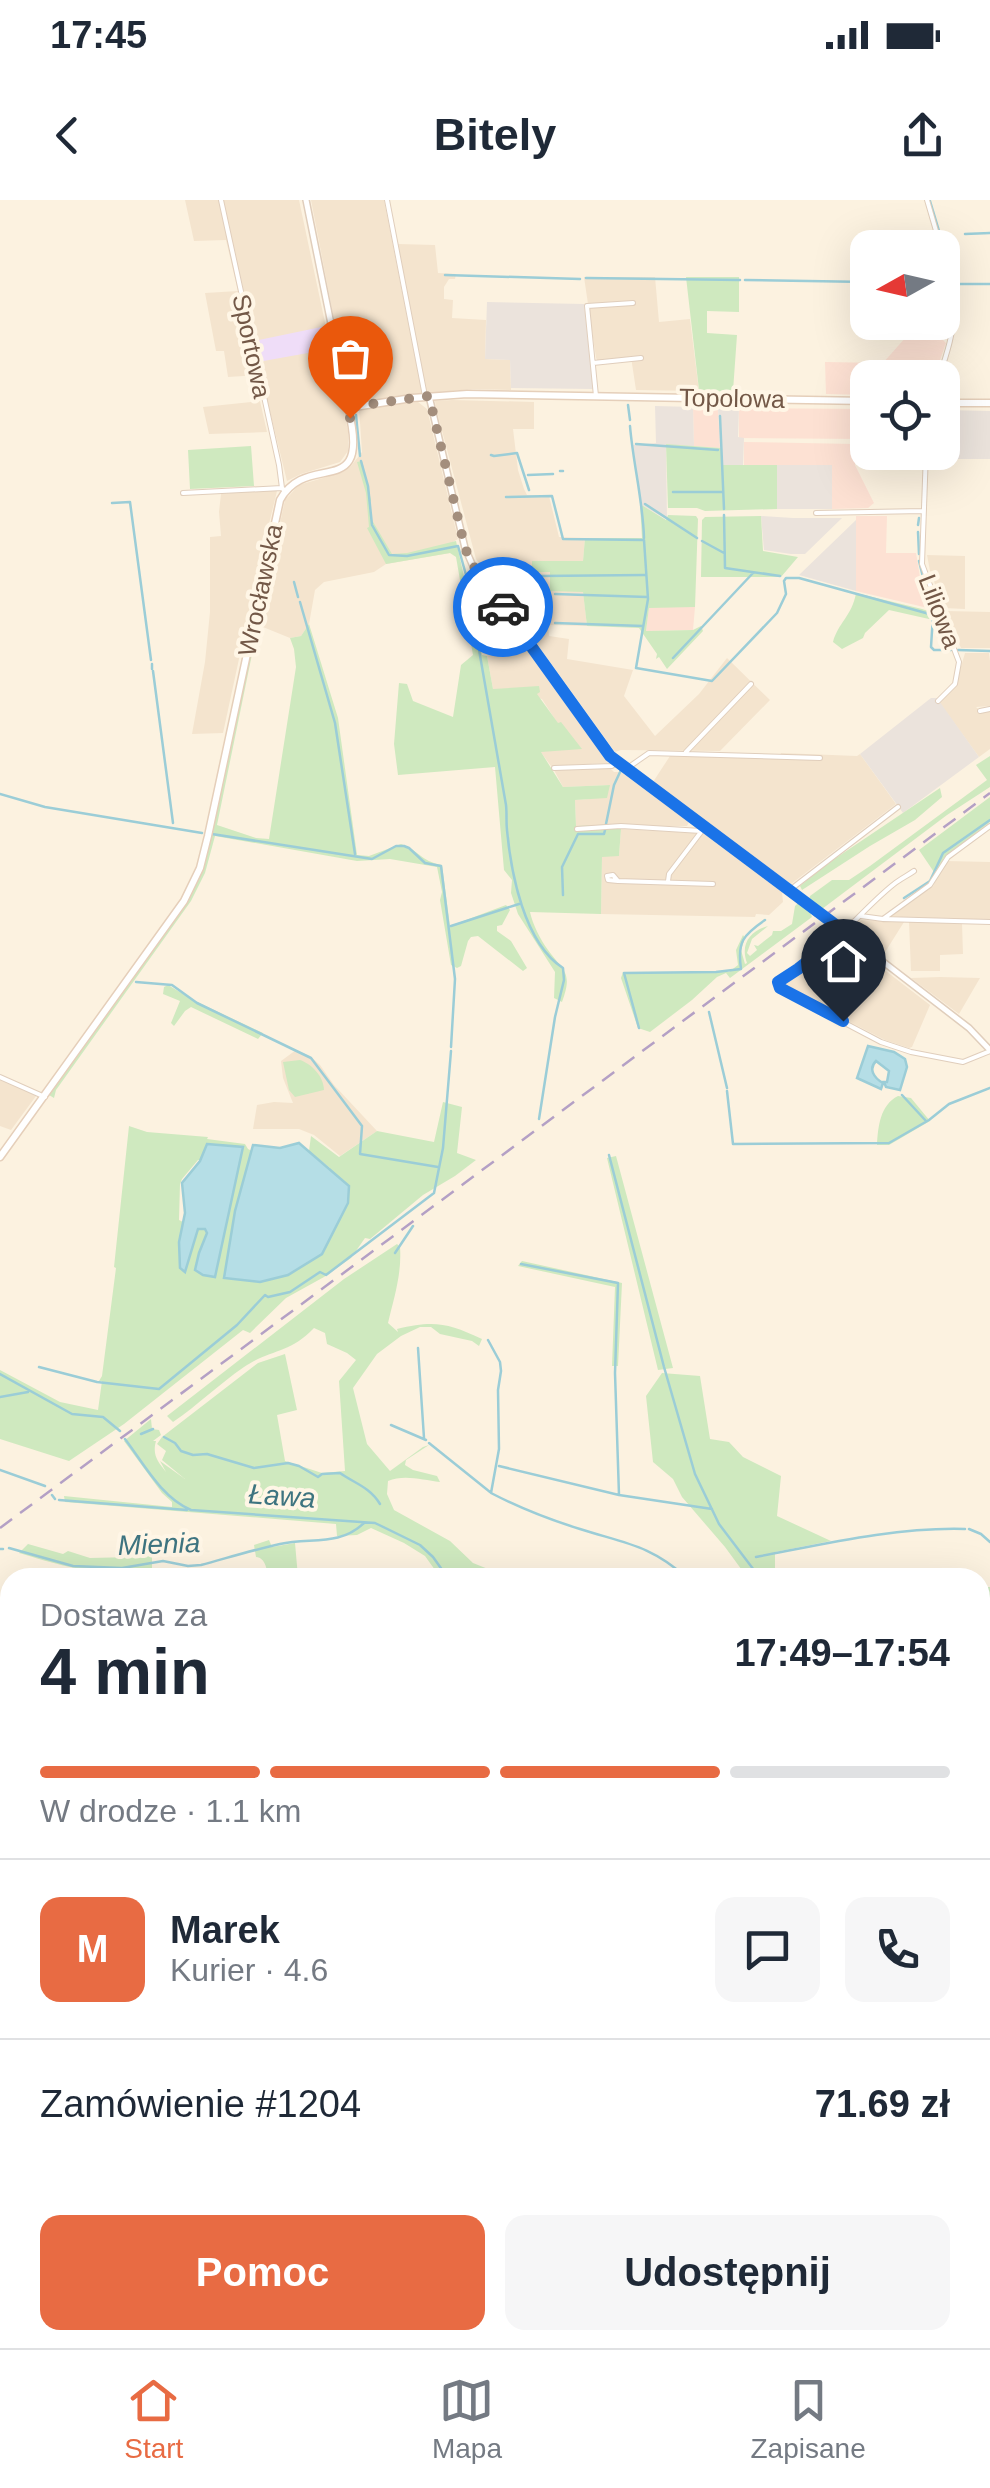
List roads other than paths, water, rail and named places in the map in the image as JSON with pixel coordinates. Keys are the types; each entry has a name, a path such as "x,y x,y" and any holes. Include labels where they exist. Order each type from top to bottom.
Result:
{"main road":[{"path":"348,408 427,396 596,396"},
{"name":"Topolowa","path":"596,396 850,401"},
{"path":"960,403 990,403"},
{"name":"Wrocławska","path":"0,1156 184,901 200,868 284,489 300,479 342,468 350,460 354,441 348,408"}],"street":[{"name":"Sportowa","path":"221,200 284,489"},
{"path":"306,200 348,408"},
{"path":"387,200 427,396 472,564 605,750 703,829 790,890 845,932 858,943 969,1028 990,1051 964,1062 911,1052 861,1032 780,988 778,982 845,932 891,886 914,871"},
{"path":"927,200 936,230"},
{"path":"596,396 587,306 633,302"},
{"path":"593,363 641,358"},
{"name":"Liliowa","path":"925,470 922,564 959,662 954,684 938,701"},
{"path":"182,494 284,489"},
{"path":"816,513 923,512"},
{"path":"685,754 752,684"},
{"path":"980,710 990,709"},
{"path":"626,769 649,753 820,758"},
{"path":"554,768 612,766 617,762"},
{"path":"790,890 898,806"},
{"path":"883,919 930,886 948,857 990,826"},
{"path":"577,829 703,829"},
{"path":"668,881 669,874 703,829"},
{"path":"618,881 713,884"},
{"path":"861,916 990,922"},
{"path":"0,1077 45,1097"}],"water":[{"path":"868,1046 905,1059 907,1067 900,1090 886,1087 889,1071 876,1061 872,1070 883,1083 881,1089 857,1078"},
{"path":"299,1143 349,1186 348,1203 322,1254 288,1275 260,1282 224,1278 235,1211 253,1145 280,1148"},
{"path":"207,1144 243,1147 215,1277 195,1270 205,1229 198,1229 185,1272 180,1268 179,1242 185,1213 182,1183 200,1161"}],"waterway":[{"path":"930,201 955,284 990,284"},
{"path":"965,234 990,233"},
{"path":"445,275 580,279"},
{"path":"586,278 740,280"},
{"path":"745,280 850,282"},
{"path":"628,405 630,420"},
{"path":"356,415 360,456"},
{"path":"720,416 724,509"},
{"path":"630,426 644,538"},
{"path":"636,444 718,450"},
{"path":"491,455 517,453 529,490"},
{"path":"361,461 372,525 389,555 407,556 458,546 466,575 516,886 538,942 563,968 539,1119"},
{"path":"528,475 553,474"},
{"path":"673,492 722,492"},
{"path":"506,497 552,496 563,539 644,540 648,599 636,668 712,681 777,613 786,594 786,578 799,578 933,615 931,647 951,650"},
{"path":"112,503 130,502 151,660"},
{"path":"645,504 697,538"},
{"path":"724,515 725,568 780,576"},
{"path":"918,525 919,518"},
{"path":"918,532 919,554"},
{"path":"702,541 724,553"},
{"path":"919,561 925,585"},
{"path":"673,658 753,573"},
{"path":"540,576 645,575"},
{"path":"294,582 298,597"},
{"path":"928,591 933,614"},
{"path":"555,594 647,597"},
{"path":"300,602 335,723 355,854"},
{"path":"555,623 643,626"},
{"path":"958,650 990,651"},
{"path":"152,664 152,669"},
{"path":"153,671 173,823"},
{"path":"606,824 621,770"},
{"path":"0,794 45,807 202,833"},
{"path":"904,898 930,881 943,853 990,820"},
{"path":"563,895 562,867 578,834 604,834 605,830"},
{"path":"212,834 372,859 396,846 404,846 425,863 441,866 455,979 451,1047"},
{"path":"451,926 519,904"},
{"path":"639,1028 624,973 741,969 743,940 765,920"},
{"path":"136,982 172,985 197,1003 311,1058 362,1126 360,1154 438,1167"},
{"path":"709,1012 727,1088"},
{"path":"39,1367 97,1382 159,1389 237,1325 265,1295 290,1292 320,1272 326,1275 434,1193 443,1148 451,1051"},
{"path":"727,1091 733,1144 889,1143 949,1104 990,1088"},
{"path":"902,1095 926,1121"},
{"path":"609,1155 695,1474 719,1524 752,1568"},
{"path":"395,1253 413,1226"},
{"path":"521,1264 618,1283 615,1373 619,1495"},
{"path":"488,1340 501,1371 499,1449 491,1493 546,1517 649,1552 675,1568"},
{"path":"418,1348 424,1438"},
{"name":"Ława","path":"0,1374 72,1414 103,1417 120,1431"},
{"name":"Ława","path":"0,1397 28,1392"},
{"path":"391,1425 426,1440"},
{"name":"Ława","path":"141,1434 153,1429"},
{"name":"Ława","path":"164,1437 181,1451 254,1468 288,1463 318,1477 340,1473 367,1489 380,1504"},
{"name":"Ława","path":"125,1439 162,1488 191,1510 375,1523 420,1545 441,1568"},
{"path":"429,1443 490,1492"},
{"path":"499,1466 619,1495 712,1509"},
{"path":"0,1470 45,1486"},
{"path":"52,1495 55,1499"},
{"path":"59,1500 187,1510"},
{"name":"Mienia","path":"9,1548 73,1566 122,1568 163,1561 188,1566 280,1544 334,1538 364,1523"},
{"path":"756,1557 886,1534 965,1529"},
{"path":"969,1529 990,1542"}],"railway":[{"path":"0,1528 990,793"}]}
